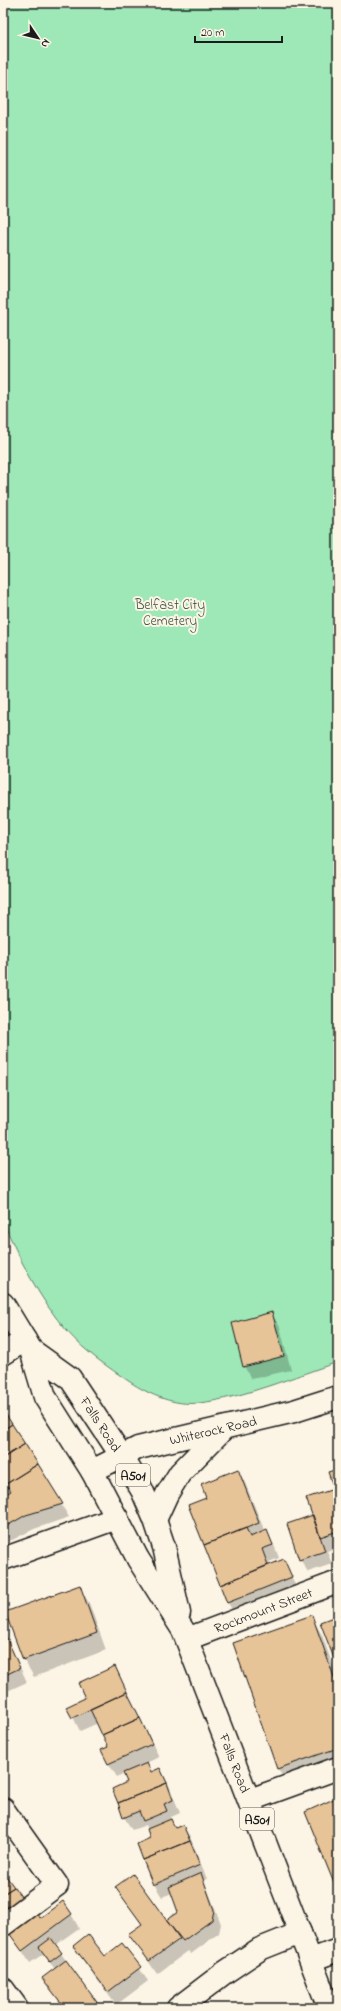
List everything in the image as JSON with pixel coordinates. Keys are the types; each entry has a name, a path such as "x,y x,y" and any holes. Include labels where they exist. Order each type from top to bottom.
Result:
{"main road":[{"name":"Falls Road","path":"3,1304 28,1345 45,1397 92,1471 138,1559 185,1634"},
{"name":"Falls Road","path":"28,1345 70,1378 121,1455 142,1490 156,1520 185,1634 329,2008"},
{"path":"3,1354 28,1345"},
{"name":"Whiterock Road","path":"92,1471 121,1455 157,1443 294,1411 338,1397"},
{"path":"156,1520 167,1494 180,1473 224,1428"},
{"path":"3,1559 117,1518"},
{"name":"Rockmount Street","path":"185,1634 338,1582"},
{"path":"250,1800 338,1768"},
{"path":"3,1809 57,1885 3,1925"},
{"path":"178,2008 224,1973 260,1949 300,1933"},
{"path":"311,1960 338,1950"},
{"path":"3,1989 17,2008"}],"green space":[{"name":"Belfast City Cemetery","path":"3,3 338,3 338,1362 251,1392 199,1403 181,1403 154,1395 113,1371 81,1346 57,1319 39,1293 23,1264 3,1221"}],"building":[{"path":"272,1312 284,1356 243,1367 232,1323"},
{"path":"3,1410 12,1424 3,1430"},
{"path":"12,1424 25,1444 3,1458 3,1430"},
{"path":"25,1444 38,1464 3,1486 3,1458"},
{"path":"38,1464 63,1504 26,1515 3,1528 3,1496 11,1491 6,1484"},
{"path":"238,1469 259,1523 204,1545 188,1505 206,1498 201,1484"},
{"path":"338,1469 338,1500 328,1472"},
{"path":"334,1489 338,1500 338,1531 320,1537 306,1498"},
{"path":"313,1515 325,1551 299,1560 287,1524"},
{"path":"246,1528 250,1537 267,1530 273,1545 262,1549 268,1565 220,1585 204,1545"},
{"path":"284,1559 292,1577 227,1603 220,1585"},
{"path":"80,1585 97,1633 23,1660 5,1612"},
{"path":"312,1615 335,1680 338,1679 338,1748 277,1769 233,1643"},
{"path":"336,1616 338,1621 337,1666 320,1622"},
{"path":"3,1630 20,1668 3,1676"},
{"path":"115,1666 127,1692 72,1718 66,1707 85,1698 78,1683"},
{"path":"127,1692 140,1718 102,1735 90,1709"},
{"path":"140,1718 152,1744 108,1764 101,1750 108,1747 102,1735"},
{"path":"147,1763 151,1772 160,1768 167,1783 118,1803 112,1789 127,1782 123,1773"},
{"path":"167,1783 173,1800 164,1804 167,1811 143,1821 139,1811 123,1818 118,1803"},
{"path":"338,1797 338,1893 305,1812"},
{"path":"171,1819 175,1828 183,1825 190,1841 143,1860 137,1844 150,1838 147,1829"},
{"path":"190,1841 200,1865 153,1885 143,1860"},
{"path":"3,1872 14,1887 3,1894"},
{"path":"201,1873 214,1910 212,1920 183,1941 166,1920 178,1912 169,1887"},
{"path":"133,1874 180,1939 149,1961 128,1934 142,1924 115,1887"},
{"path":"14,1887 25,1902 3,1918 3,1894"},
{"path":"63,1901 72,1914 22,1951 9,1933 37,1913 40,1918"},
{"path":"88,1934 105,1956 122,1943 141,1967 108,1992 73,1946"},
{"path":"51,1938 62,1953 50,1962 39,1947"},
{"path":"66,1960 99,2005 95,2008 65,2008 42,1978"}]}
